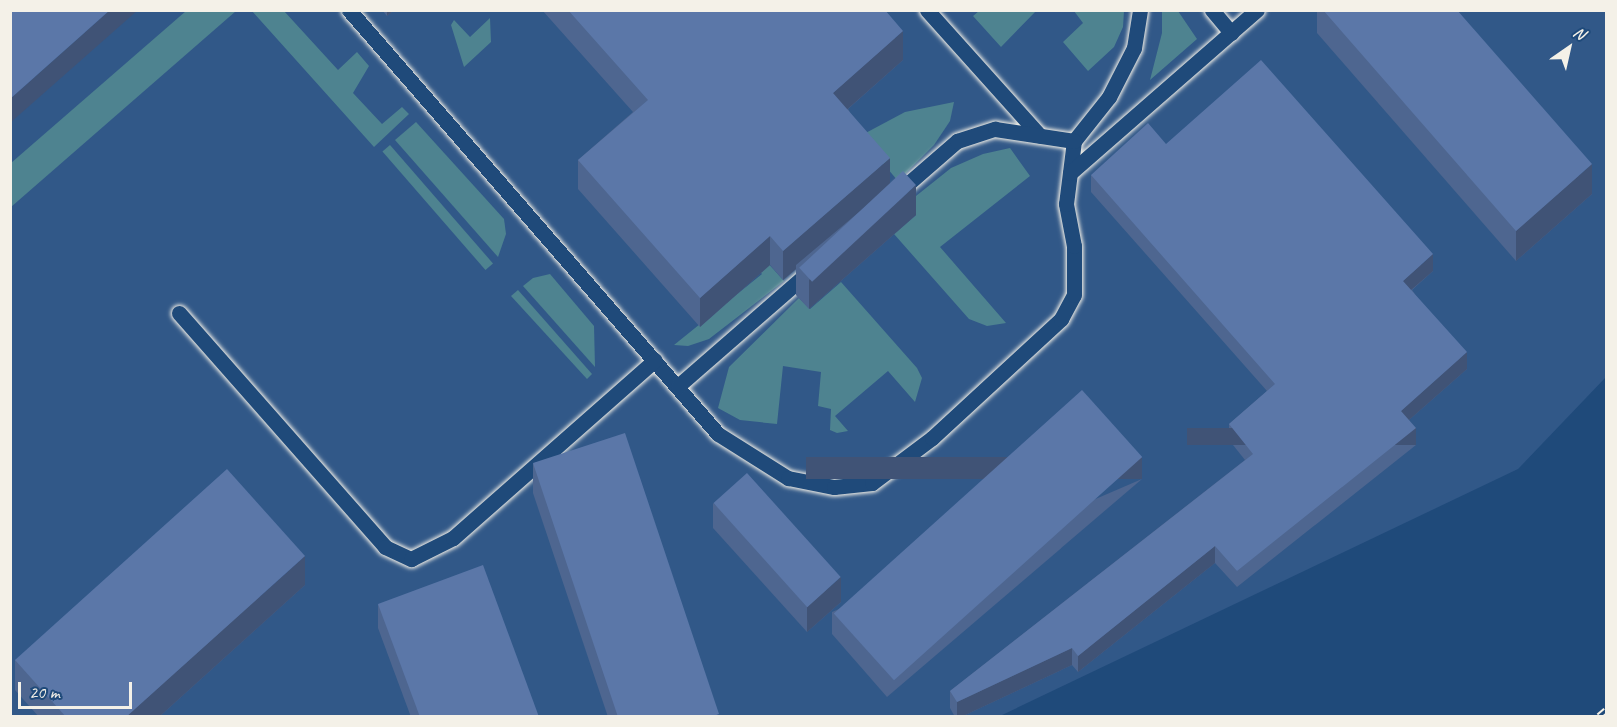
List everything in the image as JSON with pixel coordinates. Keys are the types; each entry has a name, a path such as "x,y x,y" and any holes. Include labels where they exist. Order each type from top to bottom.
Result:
{"lane":[{"path":"349,10 718,434 788,478 834,487 872,483 932,438 1061,319 1074,295 1074,246 1066,204 1074,141 1109,97 1134,48 1140,10"},
{"path":"927,10 1040,136"},
{"path":"1212,10 1231,33"},
{"path":"1070,173 1257,10"},
{"path":"887,202 957,141 995,129 1074,141"},
{"path":"678,386 826,256"},
{"path":"178,314 385,547 411,559 453,538 655,360"}],"shaded area":[{"path":"10,11 1606,11 1606,377 1518,469 1000,716 11,716"}],"green space":[{"path":"186,11 236,11 11,207 11,163"},
{"path":"252,11 284,11 338,70 357,52 369,66 353,93 382,124 402,107 409,114 374,147"},
{"path":"979,11 1036,11 1001,47 973,16"},
{"path":"1074,11 1124,11 1123,27 1114,47 1088,71 1063,42 1083,23"},
{"path":"1162,11 1178,11 1197,39 1150,80 1162,33"},
{"path":"490,18 491,42 464,67 451,25 454,20 470,37"},
{"path":"954,102 950,121 934,145 898,181 860,136 905,112"},
{"path":"416,122 504,219 506,234 498,257 395,140"},
{"path":"656,138 784,281 709,339 688,346 674,345 762,274 655,149"},
{"path":"390,145 493,263 485,270 382,152"},
{"path":"1010,148 1030,176 940,247 1006,323 987,326 969,319 894,234 916,215 906,204 951,168 983,154"},
{"path":"550,274 594,326 595,367 523,286 533,278"},
{"path":"841,282 917,368 922,378 915,402 888,371 835,416 848,431 837,433 830,430 831,409 818,406 821,372 783,366 777,424 740,420 718,408 729,367 799,298 810,309"},
{"path":"518,290 592,374 587,379 511,296"}],"building":[{"path":"10,10 110,10 10,99"},
{"path":"568,10 885,10 903,31 833,93 890,158 783,251 770,236 700,298 578,160 648,100"},
{"path":"1323,10 1457,10 1592,164 1516,231"},
{"path":"1261,60 1433,254 1403,281 1467,352 1401,411 1416,428 1237,571 1215,546 1078,656 1072,648 957,702 950,691 1253,454 1229,424 1275,384 1091,175 1148,123 1166,144"},
{"path":"903,171 916,185 812,282 799,268"},
{"path":"1082,390 1142,457 894,680 834,613"},
{"path":"625,433 719,714 711,717 618,717 533,463"},
{"path":"227,469 305,556 126,717 66,717 15,660"},
{"path":"747,473 841,577 807,607 714,503"},
{"path":"483,565 539,717 420,717 378,604"}],"railway":[{"path":"1599,716 1606,710"}]}
